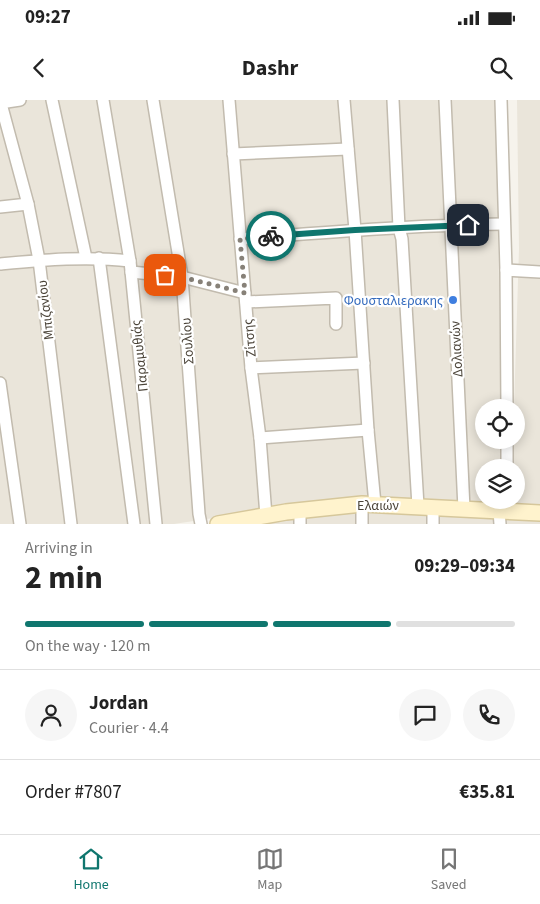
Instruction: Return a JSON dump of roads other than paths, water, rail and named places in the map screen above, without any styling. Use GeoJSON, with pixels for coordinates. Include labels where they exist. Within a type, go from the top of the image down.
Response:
{"type":"FeatureCollection","features":[{"type":"Feature","properties":{"kind":"street"},"geometry":{"type":"LineString","coordinates":[[0,102],[20,100]]}},
{"type":"Feature","properties":{"kind":"street"},"geometry":{"type":"LineString","coordinates":[[52,100],[86,258]]}},
{"type":"Feature","properties":{"kind":"street","name":"Παραμυθιάς"},"geometry":{"type":"LineString","coordinates":[[103,100],[131,266],[156,524]]}},
{"type":"Feature","properties":{"kind":"street","name":"Σουλίου"},"geometry":{"type":"LineString","coordinates":[[153,100],[182,277],[201,524]]}},
{"type":"Feature","properties":{"kind":"street","name":"Ζίτσης"},"geometry":{"type":"LineString","coordinates":[[229,100],[251,368],[260,438],[266,516]]}},
{"type":"Feature","properties":{"kind":"street"},"geometry":{"type":"LineString","coordinates":[[344,100],[355,230],[368,430],[368,504],[362,524]]}},
{"type":"Feature","properties":{"kind":"street"},"geometry":{"type":"LineString","coordinates":[[393,100],[399,228],[402,239],[426,507],[433,524]]}},
{"type":"Feature","properties":{"kind":"street","name":"Δολιανών"},"geometry":{"type":"LineString","coordinates":[[444,100],[464,509]]}},
{"type":"Feature","properties":{"kind":"street"},"geometry":{"type":"LineString","coordinates":[[501,100],[506,270],[507,399]]}},
{"type":"Feature","properties":{"kind":"street","name":"Μπιζανίου"},"geometry":{"type":"LineString","coordinates":[[0,102],[28,204],[39,260],[71,524]]}},
{"type":"Feature","properties":{"kind":"street"},"geometry":{"type":"LineString","coordinates":[[233,154],[348,149]]}},
{"type":"Feature","properties":{"kind":"street"},"geometry":{"type":"LineString","coordinates":[[0,207],[28,204]]}},
{"type":"Feature","properties":{"kind":"street"},"geometry":{"type":"LineString","coordinates":[[240,239],[355,230],[504,224]]}},
{"type":"Feature","properties":{"kind":"street"},"geometry":{"type":"LineString","coordinates":[[99,258],[134,524]]}},
{"type":"Feature","properties":{"kind":"street"},"geometry":{"type":"LineString","coordinates":[[0,264],[39,260],[99,258],[182,277],[245,298],[336,298],[336,324]]}},
{"type":"Feature","properties":{"kind":"street"},"geometry":{"type":"LineString","coordinates":[[506,270],[540,272]]}},
{"type":"Feature","properties":{"kind":"street"},"geometry":{"type":"LineString","coordinates":[[251,368],[364,363]]}},
{"type":"Feature","properties":{"kind":"street"},"geometry":{"type":"LineString","coordinates":[[0,383],[20,524]]}},
{"type":"Feature","properties":{"kind":"street"},"geometry":{"type":"LineString","coordinates":[[260,438],[368,430]]}},
{"type":"Feature","properties":{"kind":"street","name":"Ελαιών"},"geometry":{"type":"LineString","coordinates":[[218,524],[266,516],[300,517],[368,504],[540,513]]}},
{"type":"Feature","properties":{"kind":"place","name":"Φουσταλιερακης"},"geometry":{"type":"Point","coordinates":[453,300]}}]}
